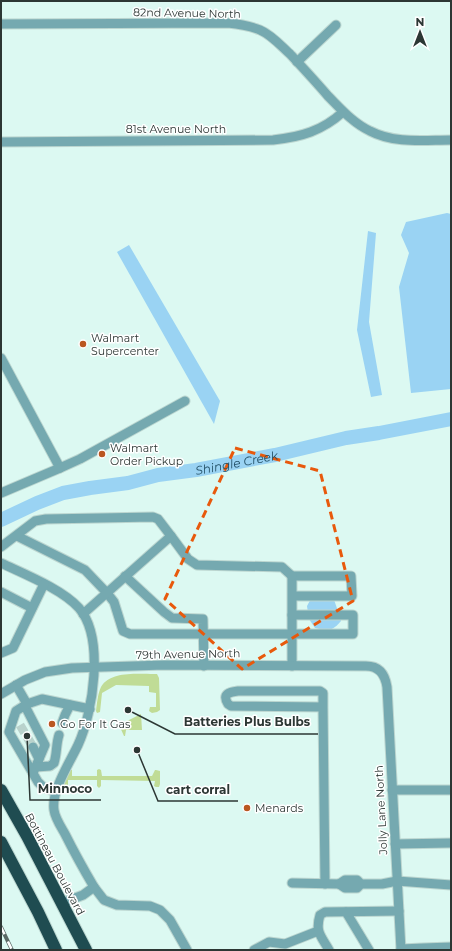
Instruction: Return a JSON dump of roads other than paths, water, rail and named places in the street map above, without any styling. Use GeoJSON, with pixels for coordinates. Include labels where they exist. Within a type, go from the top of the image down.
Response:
{"type":"FeatureCollection","features":[{"type":"Feature","properties":{"kind":"highway","name":"Bottineau Boulevard"},"geometry":{"type":"LineString","coordinates":[[1,790],[27,836],[86,950]]}},
{"type":"Feature","properties":{"kind":"highway"},"geometry":{"type":"LineString","coordinates":[[1,842],[31,898],[56,950]]}},
{"type":"Feature","properties":{"kind":"street","name":"82nd Avenue North"},"geometry":{"type":"LineString","coordinates":[[1,24],[228,23],[244,25],[262,31],[284,48],[343,112],[357,124],[370,132],[399,140],[451,140]]}},
{"type":"Feature","properties":{"kind":"street"},"geometry":{"type":"LineString","coordinates":[[297,62],[336,26]]}},
{"type":"Feature","properties":{"kind":"street","name":"81st Avenue North"},"geometry":{"type":"LineString","coordinates":[[1,142],[289,139],[318,129],[334,120],[343,112]]}},
{"type":"Feature","properties":{"kind":"street"},"geometry":{"type":"LineString","coordinates":[[1,358],[60,468]]}},
{"type":"Feature","properties":{"kind":"street"},"geometry":{"type":"LineString","coordinates":[[1,493],[80,459],[185,402]]}},
{"type":"Feature","properties":{"kind":"street"},"geometry":{"type":"LineString","coordinates":[[1,547],[35,521],[46,519],[152,517],[158,519],[188,559],[197,566],[282,567],[292,576],[352,576],[352,596],[292,596]]}},
{"type":"Feature","properties":{"kind":"street"},"geometry":{"type":"LineString","coordinates":[[17,536],[85,570],[114,602],[123,631],[130,634],[353,634],[353,615],[292,615]]}},
{"type":"Feature","properties":{"kind":"street"},"geometry":{"type":"LineString","coordinates":[[83,614],[171,536]]}},
{"type":"Feature","properties":{"kind":"street"},"geometry":{"type":"LineString","coordinates":[[1,563],[44,584],[68,598],[79,608],[86,618],[91,632],[94,668],[90,709],[83,734],[57,786],[54,810],[58,822],[94,887],[104,900],[117,905],[150,906],[160,910],[170,920],[187,950]]}},
{"type":"Feature","properties":{"kind":"street"},"geometry":{"type":"LineString","coordinates":[[125,576],[172,618],[203,619],[204,666]]}},
{"type":"Feature","properties":{"kind":"street"},"geometry":{"type":"LineString","coordinates":[[292,576],[292,666]]}},
{"type":"Feature","properties":{"kind":"street"},"geometry":{"type":"LineString","coordinates":[[1,653],[13,648],[44,584]]}},
{"type":"Feature","properties":{"kind":"street"},"geometry":{"type":"LineString","coordinates":[[1,592],[32,608]]}},
{"type":"Feature","properties":{"kind":"street","name":"79th Avenue North"},"geometry":{"type":"LineString","coordinates":[[1,694],[25,680],[45,672],[72,668],[164,665],[373,666],[380,670]]}},
{"type":"Feature","properties":{"kind":"street","name":"Jolly Lane North"},"geometry":{"type":"LineString","coordinates":[[380,670],[387,687],[401,950]]}},
{"type":"Feature","properties":{"kind":"street"},"geometry":{"type":"LineString","coordinates":[[16,685],[45,745],[36,766]]}},
{"type":"Feature","properties":{"kind":"street"},"geometry":{"type":"LineString","coordinates":[[323,707],[231,706],[225,698],[231,692],[238,690],[320,691],[323,693],[325,884]]}},
{"type":"Feature","properties":{"kind":"street"},"geometry":{"type":"LineString","coordinates":[[36,766],[9,732],[16,711],[40,699],[90,709]]}},
{"type":"Feature","properties":{"kind":"street"},"geometry":{"type":"LineString","coordinates":[[62,723],[70,705]]}},
{"type":"Feature","properties":{"kind":"street"},"geometry":{"type":"LineString","coordinates":[[15,715],[20,725]]}},
{"type":"Feature","properties":{"kind":"street"},"geometry":{"type":"LineString","coordinates":[[36,766],[50,766],[54,763],[57,752],[56,744],[59,735]]}},
{"type":"Feature","properties":{"kind":"street"},"geometry":{"type":"LineString","coordinates":[[33,747],[38,782],[43,787],[56,792]]}},
{"type":"Feature","properties":{"kind":"street"},"geometry":{"type":"LineString","coordinates":[[392,790],[451,790]]}},
{"type":"Feature","properties":{"kind":"street"},"geometry":{"type":"LineString","coordinates":[[395,844],[451,843]]}},
{"type":"Feature","properties":{"kind":"street"},"geometry":{"type":"LineString","coordinates":[[292,883],[339,884],[345,880],[357,880],[361,884],[397,882],[451,884]]}},
{"type":"Feature","properties":{"kind":"street"},"geometry":{"type":"LineString","coordinates":[[62,903],[83,895],[94,887]]}},
{"type":"Feature","properties":{"kind":"street"},"geometry":{"type":"LineString","coordinates":[[329,950],[318,931],[320,915],[325,912],[399,911]]}},
{"type":"Feature","properties":{"kind":"street"},"geometry":{"type":"LineString","coordinates":[[346,912],[368,950]]}},
{"type":"Feature","properties":{"kind":"street"},"geometry":{"type":"LineString","coordinates":[[254,950],[268,942],[285,944],[318,931]]}},
{"type":"Feature","properties":{"kind":"street"},"geometry":{"type":"LineString","coordinates":[[401,950],[451,947]]}},
{"type":"Feature","properties":{"kind":"water"},"geometry":{"type":"Polygon","coordinates":[[[447,213],[451,214],[451,389],[411,393],[399,287],[409,253],[401,235],[406,222],[447,213]]]}},
{"type":"Feature","properties":{"kind":"water"},"geometry":{"type":"Polygon","coordinates":[[[368,231],[376,233],[369,322],[382,395],[371,397],[357,330],[368,231]]]}},
{"type":"Feature","properties":{"kind":"water"},"geometry":{"type":"Polygon","coordinates":[[[129,245],[220,401],[214,424],[117,252],[129,245]]]}},
{"type":"Feature","properties":{"kind":"water"},"geometry":{"type":"Polygon","coordinates":[[[323,591],[332,594],[341,621],[329,630],[315,628],[309,619],[307,606],[313,595],[323,591]]]}},
{"type":"Feature","properties":{"kind":"waterway","name":"Shingle Creek"},"geometry":{"type":"LineString","coordinates":[[1,520],[37,503],[63,493],[128,483],[158,475],[196,470],[275,455],[346,438],[451,419]]}},
{"type":"Feature","properties":{"kind":"tunnel"},"geometry":{"type":"LineString","coordinates":[[20,725],[33,747]]}},
{"type":"Feature","properties":{"kind":"railway"},"geometry":{"type":"LineString","coordinates":[[1,927],[12,950]]}},
{"type":"Feature","properties":{"kind":"place","name":"Walmart Supercenter"},"geometry":{"type":"Point","coordinates":[83,344]}},
{"type":"Feature","properties":{"kind":"place","name":"Walmart Order Pickup"},"geometry":{"type":"Point","coordinates":[102,454]}},
{"type":"Feature","properties":{"kind":"place","name":"Batteries Plus Bulbs"},"geometry":{"type":"Point","coordinates":[128,710]}},
{"type":"Feature","properties":{"kind":"place","name":"Go For It Gas"},"geometry":{"type":"Point","coordinates":[52,724]}},
{"type":"Feature","properties":{"kind":"place","name":"Minnoco"},"geometry":{"type":"Point","coordinates":[27,736]}},
{"type":"Feature","properties":{"kind":"place","name":"cart corral"},"geometry":{"type":"Point","coordinates":[137,750]}},
{"type":"Feature","properties":{"kind":"place","name":"Menards"},"geometry":{"type":"Point","coordinates":[247,808]}}]}
